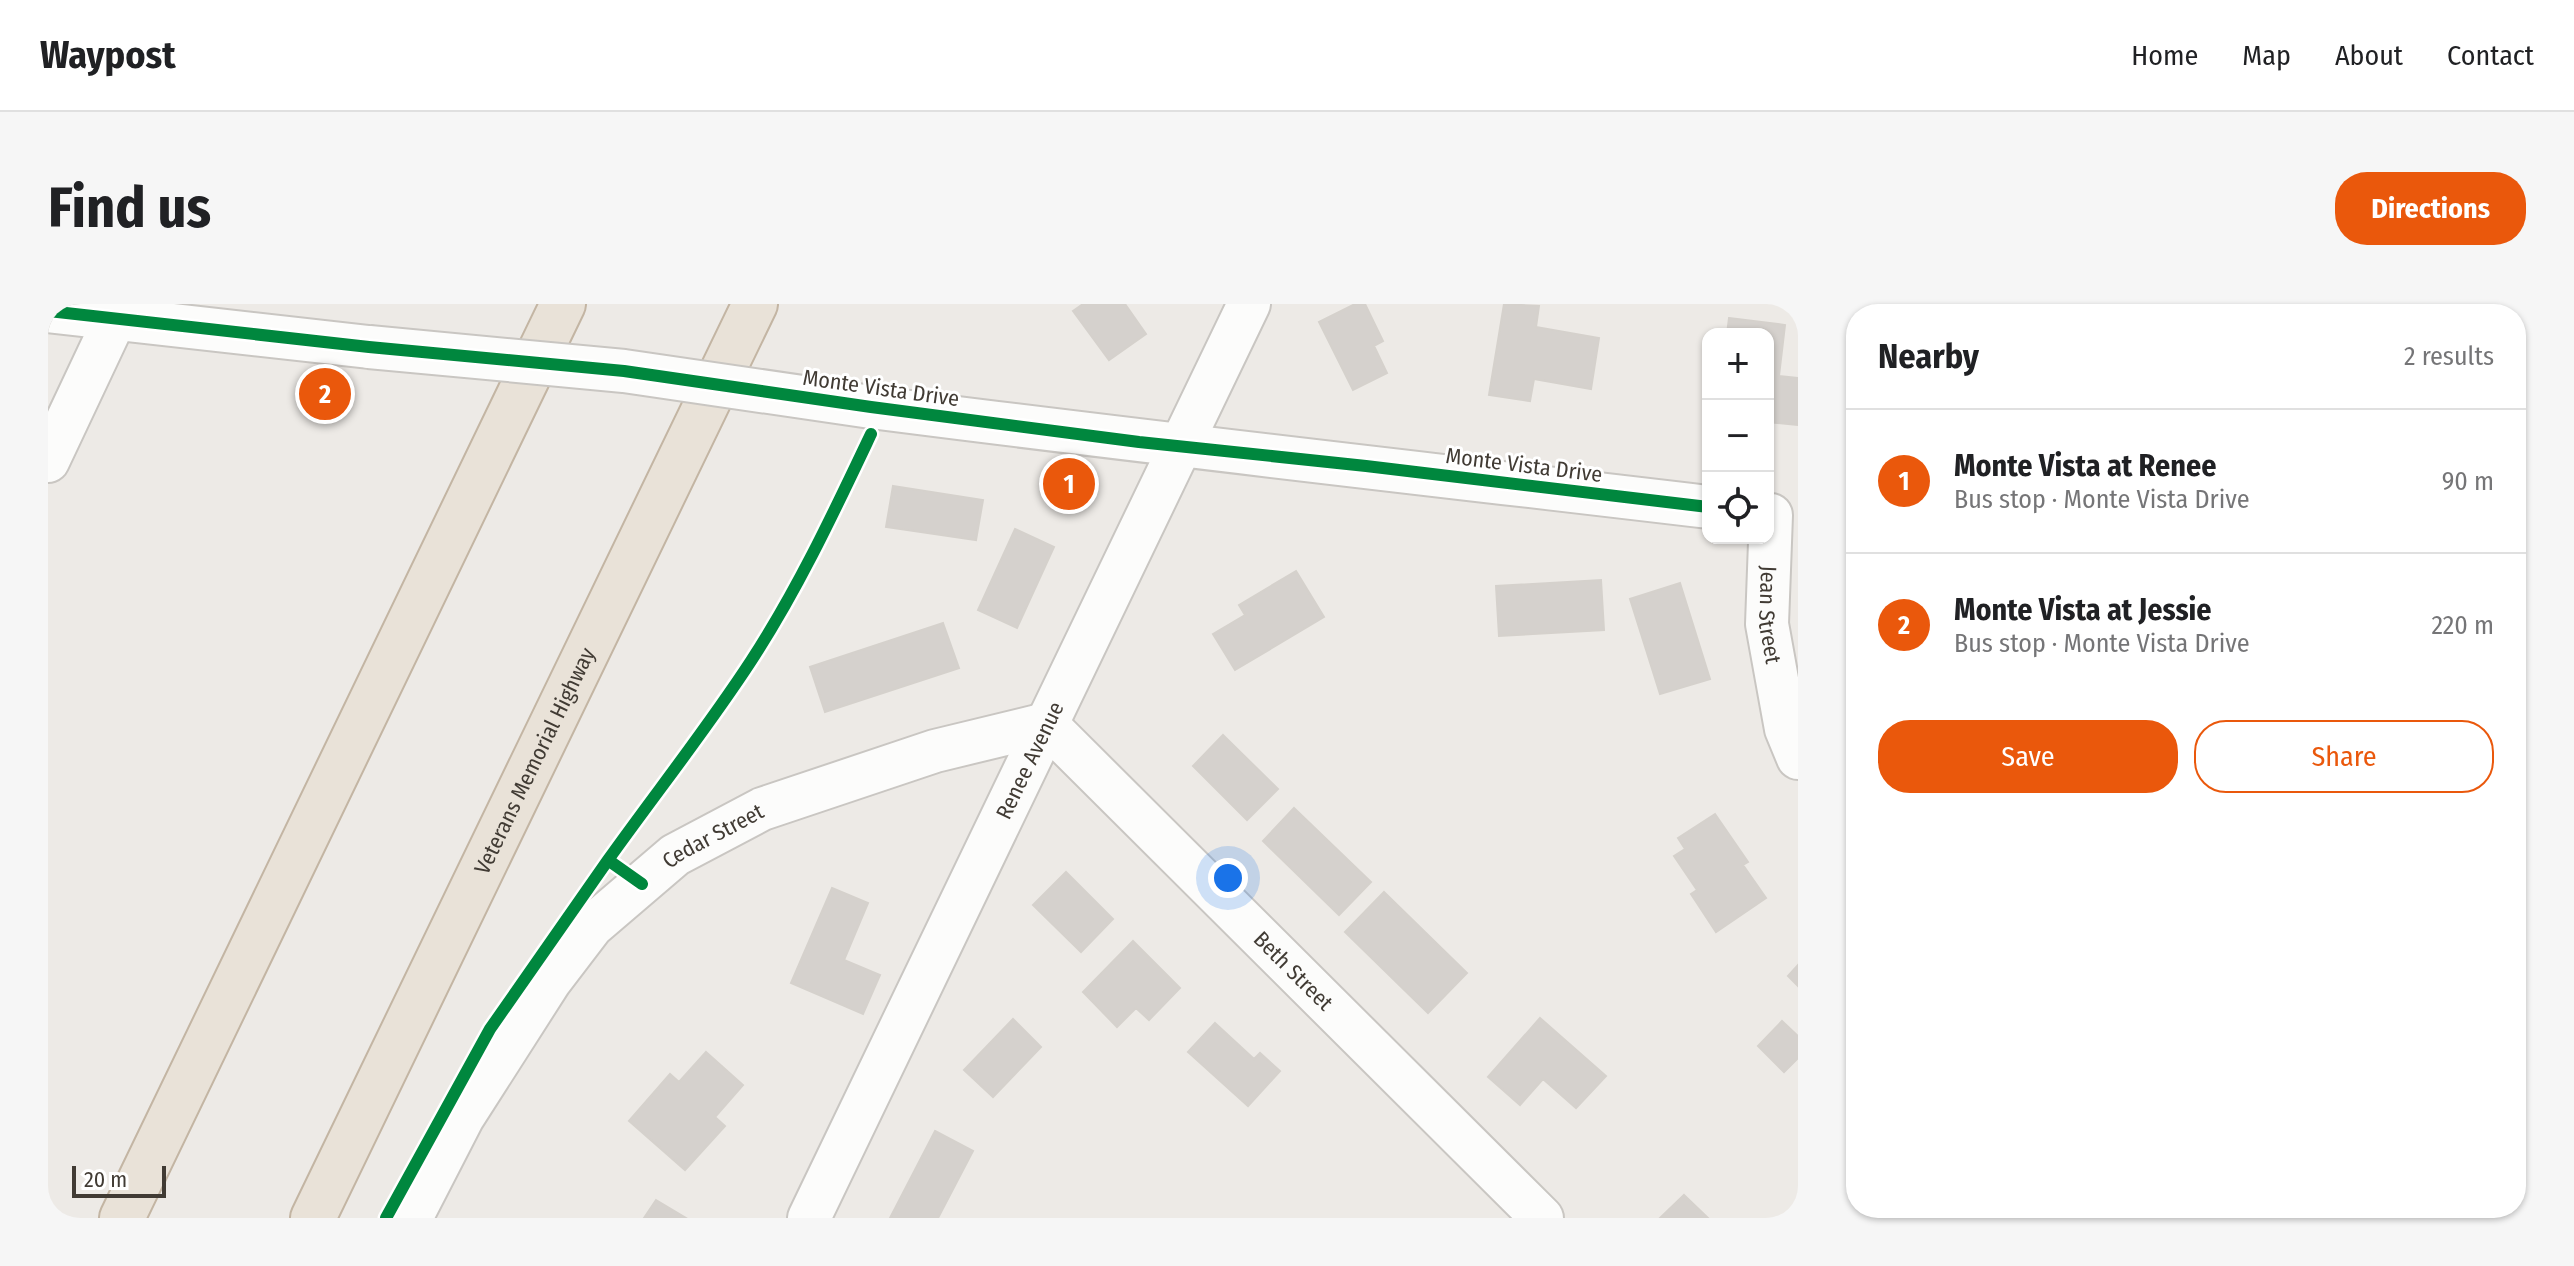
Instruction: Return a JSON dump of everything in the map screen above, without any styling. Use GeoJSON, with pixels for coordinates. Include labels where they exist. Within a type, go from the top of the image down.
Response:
{"type":"FeatureCollection","features":[{"type":"Feature","properties":{"kind":"highway"},"geometry":{"type":"LineString","coordinates":[[122,1218],[563,304]]}},
{"type":"Feature","properties":{"kind":"highway","name":"Veterans Memorial Highway"},"geometry":{"type":"LineString","coordinates":[[313,1218],[755,304]]}},
{"type":"Feature","properties":{"kind":"street","name":"Renee Avenue"},"geometry":{"type":"LineString","coordinates":[[809,1218],[1249,304]]}},
{"type":"Feature","properties":{"kind":"street","name":"Monte Vista Drive"},"geometry":{"type":"LineString","coordinates":[[48,311],[118,312],[369,347],[624,371],[1179,447],[1702,506]]}},
{"type":"Feature","properties":{"kind":"street"},"geometry":{"type":"LineString","coordinates":[[48,461],[118,312]]}},
{"type":"Feature","properties":{"kind":"street","name":"Jean Street"},"geometry":{"type":"LineString","coordinates":[[1779,516],[1767,624],[1786,729],[1798,758]]}},
{"type":"Feature","properties":{"kind":"street","name":"Cedar Street"},"geometry":{"type":"LineString","coordinates":[[411,1218],[463,1117],[550,981],[592,926],[675,855],[762,809],[935,751],[1046,724]]}},
{"type":"Feature","properties":{"kind":"street","name":"Beth Street"},"geometry":{"type":"LineString","coordinates":[[1046,724],[1542,1218]]}},
{"type":"Feature","properties":{"kind":"building"},"geometry":{"type":"Polygon","coordinates":[[[1083,304],[1125,304],[1146,334],[1109,360],[1073,311],[1083,304]]]}},
{"type":"Feature","properties":{"kind":"building"},"geometry":{"type":"Polygon","coordinates":[[[1355,304],[1365,304],[1383,341],[1374,346],[1387,373],[1353,390],[1319,322],[1355,304]]]}},
{"type":"Feature","properties":{"kind":"building"},"geometry":{"type":"Polygon","coordinates":[[[1504,304],[1539,306],[1536,327],[1599,338],[1591,389],[1534,379],[1530,401],[1489,395],[1504,304]]]}},
{"type":"Feature","properties":{"kind":"building"},"geometry":{"type":"Polygon","coordinates":[[[1729,318],[1785,325],[1779,376],[1798,378],[1798,425],[1774,423],[1774,328],[1728,328],[1729,318]]]}},
{"type":"Feature","properties":{"kind":"building"},"geometry":{"type":"Polygon","coordinates":[[[893,486],[983,500],[976,540],[886,527],[893,486]]]}},
{"type":"Feature","properties":{"kind":"building"},"geometry":{"type":"Polygon","coordinates":[[[1015,529],[1054,547],[1017,628],[978,610],[1015,529]]]}},
{"type":"Feature","properties":{"kind":"building"},"geometry":{"type":"Polygon","coordinates":[[[1296,571],[1324,617],[1235,670],[1213,634],[1245,615],[1239,605],[1296,571]]]}},
{"type":"Feature","properties":{"kind":"building"},"geometry":{"type":"Polygon","coordinates":[[[1601,580],[1604,630],[1499,636],[1496,586],[1601,580]]]}},
{"type":"Feature","properties":{"kind":"building"},"geometry":{"type":"Polygon","coordinates":[[[1680,583],[1710,679],[1660,694],[1630,599],[1680,583]]]}},
{"type":"Feature","properties":{"kind":"building"},"geometry":{"type":"Polygon","coordinates":[[[943,623],[959,668],[825,712],[810,667],[943,623]]]}},
{"type":"Feature","properties":{"kind":"building"},"geometry":{"type":"Polygon","coordinates":[[[1223,735],[1278,789],[1247,820],[1193,766],[1223,735]]]}},
{"type":"Feature","properties":{"kind":"building"},"geometry":{"type":"Polygon","coordinates":[[[1294,808],[1371,882],[1339,915],[1263,841],[1294,808]]]}},
{"type":"Feature","properties":{"kind":"building"},"geometry":{"type":"Polygon","coordinates":[[[1715,814],[1748,862],[1743,865],[1766,898],[1716,932],[1691,894],[1697,890],[1674,856],[1685,849],[1678,838],[1715,814]]]}},
{"type":"Feature","properties":{"kind":"building"},"geometry":{"type":"Polygon","coordinates":[[[1066,872],[1113,919],[1081,952],[1033,905],[1066,872]]]}},
{"type":"Feature","properties":{"kind":"building"},"geometry":{"type":"Polygon","coordinates":[[[832,888],[868,903],[844,960],[880,975],[863,1014],[791,983],[832,888]]]}},
{"type":"Feature","properties":{"kind":"building"},"geometry":{"type":"Polygon","coordinates":[[[1384,892],[1467,973],[1428,1013],[1345,932],[1384,892]]]}},
{"type":"Feature","properties":{"kind":"building"},"geometry":{"type":"Polygon","coordinates":[[[1133,941],[1180,988],[1149,1020],[1136,1008],[1117,1027],[1083,992],[1133,941]]]}},
{"type":"Feature","properties":{"kind":"building"},"geometry":{"type":"Polygon","coordinates":[[[1798,965],[1798,986],[1788,976],[1798,965]]]}},
{"type":"Feature","properties":{"kind":"building"},"geometry":{"type":"Polygon","coordinates":[[[1540,1018],[1606,1076],[1576,1108],[1543,1079],[1520,1105],[1488,1077],[1540,1018]]]}},
{"type":"Feature","properties":{"kind":"building"},"geometry":{"type":"Polygon","coordinates":[[[1013,1019],[1041,1047],[993,1097],[964,1070],[1013,1019]]]}},
{"type":"Feature","properties":{"kind":"building"},"geometry":{"type":"Polygon","coordinates":[[[1782,1021],[1798,1036],[1798,1058],[1784,1072],[1758,1046],[1782,1021]]]}},
{"type":"Feature","properties":{"kind":"building"},"geometry":{"type":"Polygon","coordinates":[[[1215,1023],[1254,1059],[1260,1053],[1280,1071],[1248,1106],[1188,1052],[1215,1023]]]}},
{"type":"Feature","properties":{"kind":"building"},"geometry":{"type":"Polygon","coordinates":[[[706,1052],[743,1085],[715,1117],[725,1126],[685,1170],[629,1121],[670,1074],[679,1082],[706,1052]]]}},
{"type":"Feature","properties":{"kind":"building"},"geometry":{"type":"Polygon","coordinates":[[[935,1131],[973,1151],[938,1218],[890,1218],[935,1131]]]}},
{"type":"Feature","properties":{"kind":"building"},"geometry":{"type":"Polygon","coordinates":[[[1684,1195],[1708,1218],[1660,1218],[1684,1195]]]}},
{"type":"Feature","properties":{"kind":"building"},"geometry":{"type":"Polygon","coordinates":[[[656,1200],[686,1218],[644,1218],[656,1200]]]}},
{"type":"Feature","properties":{"kind":"cycle path"},"geometry":{"type":"LineString","coordinates":[[48,311],[369,347],[624,371],[1139,442],[1702,506]]}},
{"type":"Feature","properties":{"kind":"cycle path"},"geometry":{"type":"LineString","coordinates":[[642,884],[608,860],[716,712],[768,634],[815,550],[871,434]]}},
{"type":"Feature","properties":{"kind":"cycle path"},"geometry":{"type":"LineString","coordinates":[[386,1218],[490,1029],[608,860]]}},
{"type":"Feature","properties":{"kind":"place","name":"Monte Vista at Jessie"},"geometry":{"type":"Point","coordinates":[325,394]}},
{"type":"Feature","properties":{"kind":"place","name":"Monte Vista at Renee"},"geometry":{"type":"Point","coordinates":[1069,484]}}]}
